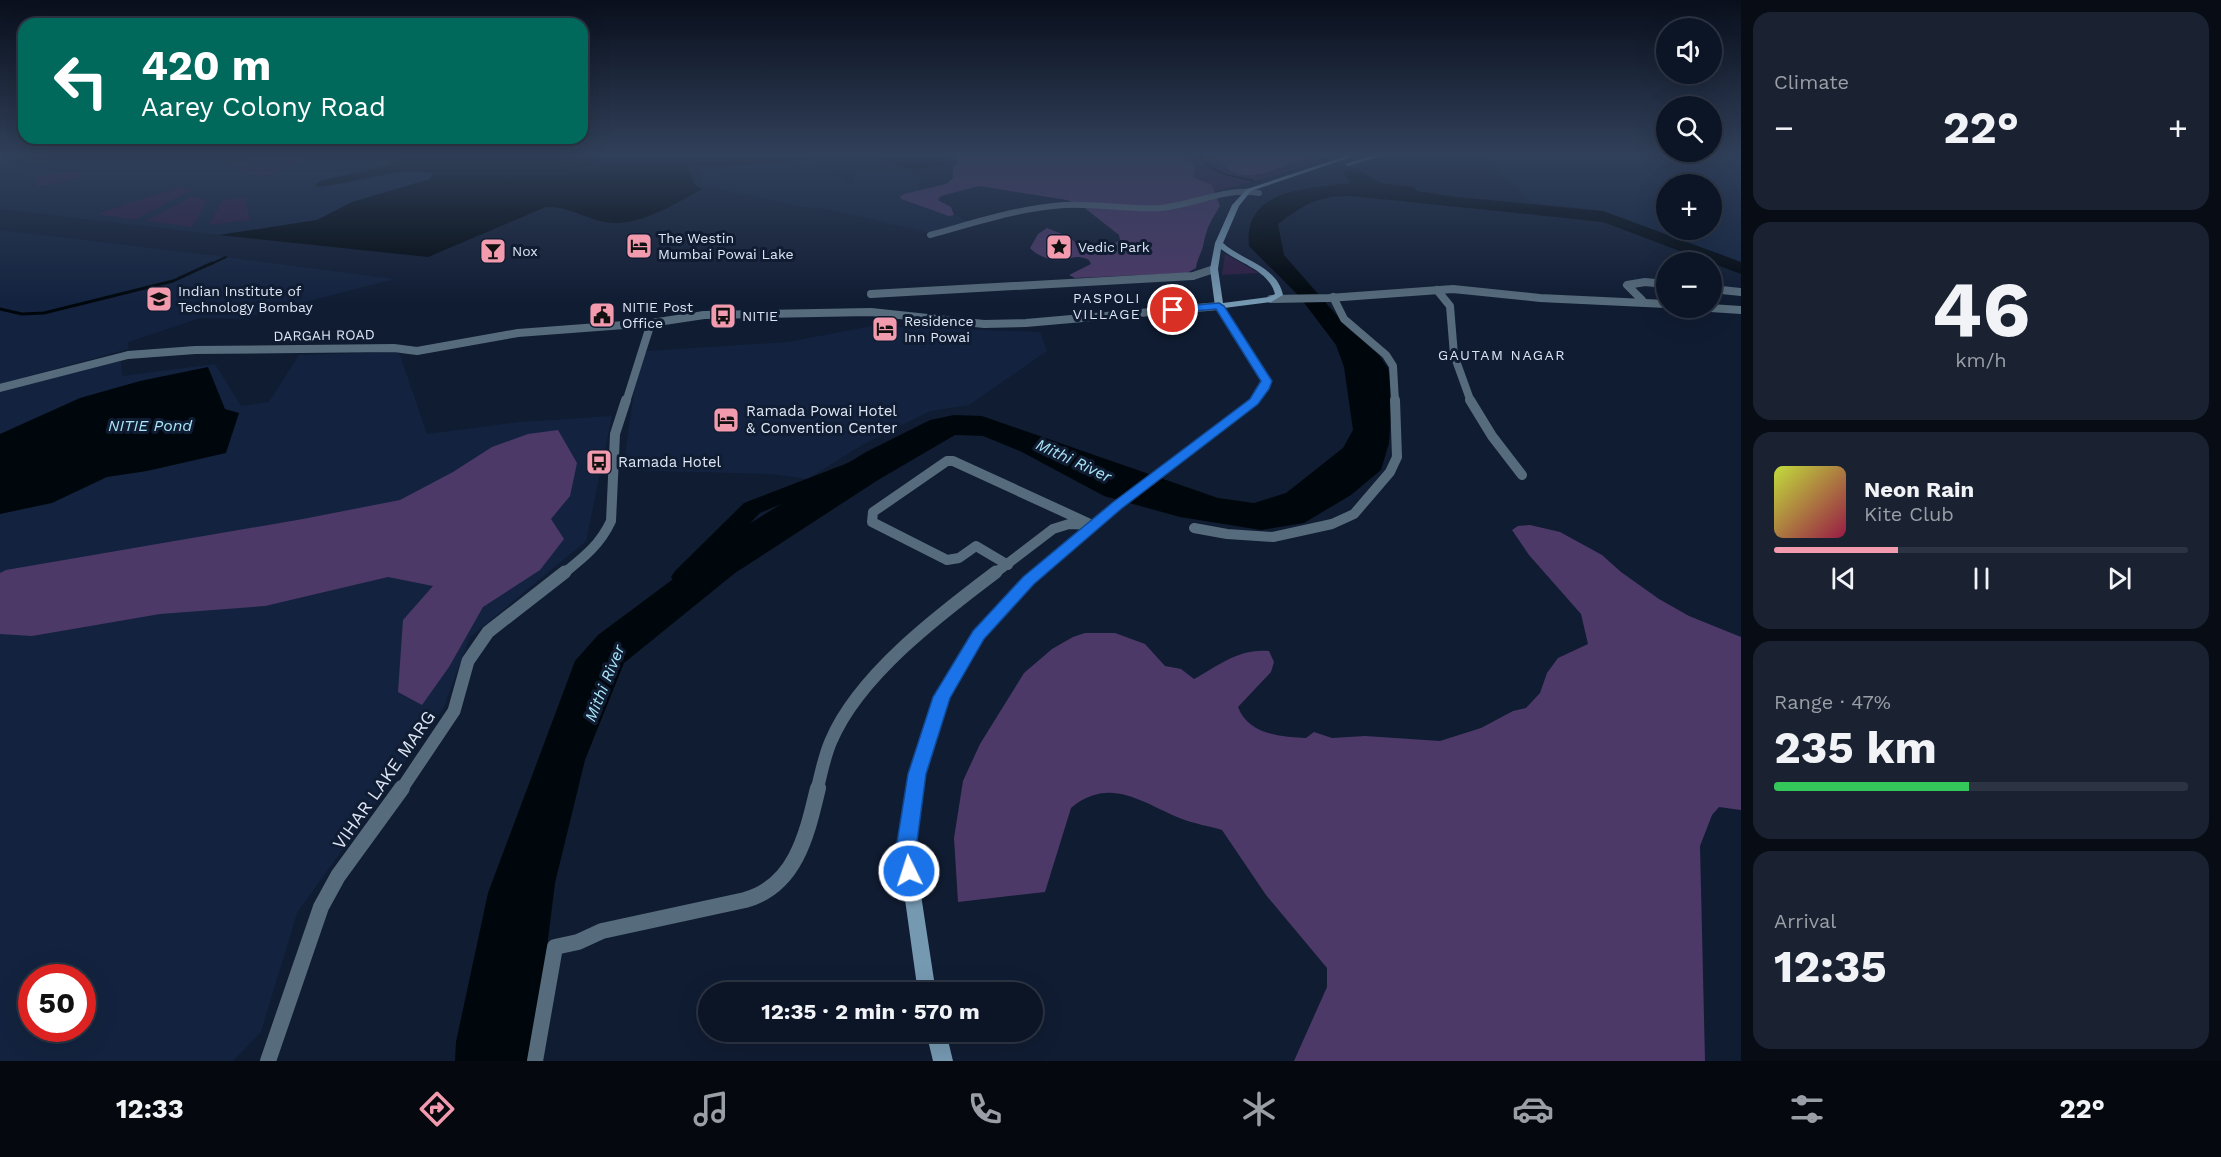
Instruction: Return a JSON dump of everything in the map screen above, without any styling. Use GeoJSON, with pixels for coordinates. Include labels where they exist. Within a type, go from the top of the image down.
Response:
{"type":"FeatureCollection","features":[{"type":"Feature","properties":{"kind":"main road"},"geometry":{"type":"LineString","coordinates":[[925,982],[906,849],[917,774],[942,697],[979,635],[1029,581],[1116,506],[1254,402],[1264,389],[1266,381],[1219,306],[1214,269],[1215,256],[1236,205]]}},
{"type":"Feature","properties":{"kind":"main road"},"geometry":{"type":"LineString","coordinates":[[1219,243],[1227,252],[1269,275],[1279,291],[1279,295],[1271,299],[1219,306]]}},
{"type":"Feature","properties":{"kind":"main road"},"geometry":{"type":"LineString","coordinates":[[938,1042],[943,1061]]}},
{"type":"Feature","properties":{"kind":"street"},"geometry":{"type":"LineString","coordinates":[[930,236],[1034,209],[1073,205]]}},
{"type":"Feature","properties":{"kind":"street"},"geometry":{"type":"LineString","coordinates":[[1084,205],[1145,209],[1181,205]]}},
{"type":"Feature","properties":{"kind":"street"},"geometry":{"type":"LineString","coordinates":[[870,294],[1193,276],[1214,269]]}},
{"type":"Feature","properties":{"kind":"street"},"geometry":{"type":"LineString","coordinates":[[1642,300],[1627,285],[1656,283]]}},
{"type":"Feature","properties":{"kind":"street"},"geometry":{"type":"LineString","coordinates":[[1437,290],[1450,306],[1449,330],[1462,388],[1473,409],[1522,475]]}},
{"type":"Feature","properties":{"kind":"street"},"geometry":{"type":"LineString","coordinates":[[1271,299],[1476,290],[1540,298],[1656,304]]}},
{"type":"Feature","properties":{"kind":"street"},"geometry":{"type":"LineString","coordinates":[[1722,290],[1741,292]]}},
{"type":"Feature","properties":{"kind":"street"},"geometry":{"type":"LineString","coordinates":[[1194,528],[1227,534],[1273,537],[1332,524],[1354,514],[1390,472],[1397,457],[1398,444],[1394,416],[1396,389],[1393,366],[1377,346],[1344,319],[1331,298]]}},
{"type":"Feature","properties":{"kind":"street","name":"DARGAH ROAD"},"geometry":{"type":"LineString","coordinates":[[0,388],[128,356],[195,350],[394,348],[417,351],[518,333],[651,323],[704,315],[830,310],[984,324],[1026,323],[1219,306]]}},
{"type":"Feature","properties":{"kind":"street"},"geometry":{"type":"LineString","coordinates":[[1722,309],[1741,310]]}},
{"type":"Feature","properties":{"kind":"street","name":"VIHAR LAKE MARG"},"geometry":{"type":"LineString","coordinates":[[268,1061],[321,907],[338,876],[425,757],[454,711],[468,661],[476,648],[488,632],[592,550],[605,534],[611,521],[615,434],[651,323]]}},
{"type":"Feature","properties":{"kind":"street"},"geometry":{"type":"LineString","coordinates":[[1008,565],[976,546],[959,559],[947,560],[872,522],[871,517],[873,512],[947,461],[953,460],[1094,525]]}},
{"type":"Feature","properties":{"kind":"street"},"geometry":{"type":"LineString","coordinates":[[535,1061],[555,947],[578,942],[602,931],[762,895],[776,886],[792,862],[811,821],[831,738],[851,706],[887,664],[946,612],[1053,529],[1069,524],[1094,525]]}},
{"type":"Feature","properties":{"kind":"shaded area"},"geometry":{"type":"Polygon","coordinates":[[[0,205],[347,205],[317,220],[219,235],[0,209],[0,205]]]}},
{"type":"Feature","properties":{"kind":"shaded area"},"geometry":{"type":"Polygon","coordinates":[[[125,205],[163,205],[134,220],[97,214],[125,205]]]}},
{"type":"Feature","properties":{"kind":"shaded area"},"geometry":{"type":"Polygon","coordinates":[[[177,205],[205,205],[192,227],[146,221],[177,205]]]}},
{"type":"Feature","properties":{"kind":"shaded area"},"geometry":{"type":"Polygon","coordinates":[[[220,205],[246,205],[250,220],[208,225],[220,205]]]}},
{"type":"Feature","properties":{"kind":"shaded area"},"geometry":{"type":"Polygon","coordinates":[[[788,205],[934,205],[970,222],[931,233],[827,209],[788,205]]]}},
{"type":"Feature","properties":{"kind":"shaded area"},"geometry":{"type":"Polygon","coordinates":[[[917,205],[946,205],[951,207],[954,215],[949,216],[917,205]]]}},
{"type":"Feature","properties":{"kind":"shaded area"},"geometry":{"type":"Polygon","coordinates":[[[1078,205],[1220,206],[1211,221],[1196,268],[1187,273],[1075,278],[1069,275],[1091,264],[1089,260],[1078,257],[1053,260],[1030,248],[1038,234],[1047,228],[1067,236],[1086,250],[1107,248],[1120,240],[1119,235],[1078,205]]]}},
{"type":"Feature","properties":{"kind":"shaded area"},"geometry":{"type":"Polygon","coordinates":[[[1545,205],[1656,205],[1656,231],[1603,211],[1545,205]]]}},
{"type":"Feature","properties":{"kind":"shaded area"},"geometry":{"type":"Polygon","coordinates":[[[1722,205],[1741,205],[1741,262],[1722,255],[1722,252],[1714,252],[1681,240],[1722,240],[1722,205]]]}},
{"type":"Feature","properties":{"kind":"shaded area","name":"Indian Institute of Technology Bombay"},"geometry":{"type":"Polygon","coordinates":[[[0,230],[394,279],[241,319],[200,318],[128,342],[128,349],[0,384],[0,230]]]}},
{"type":"Feature","properties":{"kind":"shaded area"},"geometry":{"type":"Polygon","coordinates":[[[1225,254],[1259,273],[1222,275],[1225,254]]]}},
{"type":"Feature","properties":{"kind":"shaded area"},"geometry":{"type":"Polygon","coordinates":[[[872,326],[1040,332],[1047,351],[969,405],[930,411],[864,444],[807,479],[771,474],[623,470],[635,384],[647,351],[788,342],[872,326]]]}},
{"type":"Feature","properties":{"kind":"shaded area"},"geometry":{"type":"Polygon","coordinates":[[[395,352],[400,355],[427,434],[520,422],[612,416],[586,541],[470,637],[443,709],[297,913],[261,1032],[233,1061],[0,1061],[0,391],[121,361],[122,376],[215,364],[241,406],[269,402],[299,355],[395,352]]]}},
{"type":"Feature","properties":{"kind":"shaded area"},"geometry":{"type":"Polygon","coordinates":[[[558,430],[577,463],[570,496],[551,519],[564,539],[540,570],[483,607],[449,667],[422,705],[398,692],[403,620],[433,586],[388,577],[265,606],[160,614],[32,636],[0,634],[0,573],[6,570],[400,500],[453,472],[492,447],[528,434],[558,430]]]}},
{"type":"Feature","properties":{"kind":"shaded area"},"geometry":{"type":"Polygon","coordinates":[[[1530,525],[1560,532],[1602,555],[1621,572],[1659,599],[1689,616],[1741,637],[1741,810],[1719,807],[1712,815],[1700,846],[1705,1061],[1294,1061],[1327,987],[1327,968],[1266,895],[1222,830],[1182,819],[1140,800],[1113,793],[1086,798],[1071,808],[1045,892],[958,902],[954,838],[963,781],[980,744],[1024,673],[1052,649],[1085,633],[1115,633],[1145,644],[1165,666],[1181,669],[1194,679],[1239,655],[1269,651],[1274,662],[1271,672],[1238,707],[1249,723],[1257,728],[1276,735],[1306,738],[1314,732],[1332,738],[1365,736],[1440,741],[1481,728],[1513,711],[1526,708],[1540,693],[1547,673],[1558,658],[1588,644],[1581,614],[1529,555],[1512,530],[1518,526],[1530,525]]]}},
{"type":"Feature","properties":{"kind":"water"},"geometry":{"type":"Polygon","coordinates":[[[347,205],[674,205],[640,219],[613,223],[560,208],[546,207],[428,257],[219,235],[317,220],[347,205]]]}},
{"type":"Feature","properties":{"kind":"water"},"geometry":{"type":"Polygon","coordinates":[[[1265,205],[1308,205],[1278,224],[1284,255],[1347,327],[1379,355],[1388,368],[1393,391],[1389,443],[1381,470],[1351,495],[1304,523],[1261,530],[1180,517],[1104,496],[1020,451],[983,436],[955,435],[878,480],[735,573],[624,663],[585,760],[555,883],[533,1061],[455,1061],[456,1042],[488,893],[575,661],[598,635],[739,530],[866,452],[930,420],[954,415],[982,416],[1218,498],[1254,503],[1286,493],[1343,448],[1353,430],[1344,367],[1336,345],[1299,296],[1249,246],[1250,227],[1257,212],[1265,205]]]}},
{"type":"Feature","properties":{"kind":"water"},"geometry":{"type":"Polygon","coordinates":[[[1434,205],[1535,205],[1603,211],[1656,231],[1656,240],[1681,240],[1714,252],[1683,252],[1603,222],[1434,205]]]}},
{"type":"Feature","properties":{"kind":"water"},"geometry":{"type":"Polygon","coordinates":[[[1722,255],[1741,262],[1741,274],[1722,267],[1722,255]]]}},
{"type":"Feature","properties":{"kind":"water","name":"NITIE Pond"},"geometry":{"type":"Polygon","coordinates":[[[208,367],[225,409],[239,413],[226,453],[147,471],[107,477],[52,503],[0,514],[0,434],[80,398],[140,381],[208,367]]]}},
{"type":"Feature","properties":{"kind":"waterway"},"geometry":{"type":"LineString","coordinates":[[209,265],[226,257]]}},
{"type":"Feature","properties":{"kind":"waterway"},"geometry":{"type":"LineString","coordinates":[[0,309],[22,314],[44,313],[173,281],[212,263]]}},
{"type":"Feature","properties":{"kind":"waterway","name":"Mithi River"},"geometry":{"type":"LineString","coordinates":[[683,577],[752,508],[853,467]]}},
{"type":"Feature","properties":{"kind":"place","name":"The Westin Mumbai Powai Lake"},"geometry":{"type":"Point","coordinates":[639,246]}},
{"type":"Feature","properties":{"kind":"place","name":"Vedic Park"},"geometry":{"type":"Point","coordinates":[1059,247]}},
{"type":"Feature","properties":{"kind":"place","name":"Nox"},"geometry":{"type":"Point","coordinates":[493,251]}},
{"type":"Feature","properties":{"kind":"place","name":"Indian Institute of Technology Bombay"},"geometry":{"type":"Point","coordinates":[159,299]}},
{"type":"Feature","properties":{"kind":"place","name":"NITIE Post Office"},"geometry":{"type":"Point","coordinates":[602,315]}},
{"type":"Feature","properties":{"kind":"place","name":"NITIE"},"geometry":{"type":"Point","coordinates":[723,316]}},
{"type":"Feature","properties":{"kind":"place","name":"Residence Inn Powai"},"geometry":{"type":"Point","coordinates":[885,329]}},
{"type":"Feature","properties":{"kind":"place","name":"Ramada Powai Hotel & Convention Center"},"geometry":{"type":"Point","coordinates":[726,420]}},
{"type":"Feature","properties":{"kind":"place","name":"Ramada Hotel"},"geometry":{"type":"Point","coordinates":[599,462]}},
{"type":"Feature","properties":{"kind":"district","name":"PASPOLI VILLAGE"},"geometry":{"type":"Point","coordinates":[1107,306]}},
{"type":"Feature","properties":{"kind":"district","name":"GAUTAM NAGAR"},"geometry":{"type":"Point","coordinates":[1502,355]}},
{"type":"Feature","properties":{"kind":"route"},"geometry":{"type":"LineString","coordinates":[[909,871],[906,849],[917,774],[942,697],[979,635],[1029,581],[1116,506],[1254,402],[1264,389],[1266,381],[1219,306],[1173,310]]}}]}
